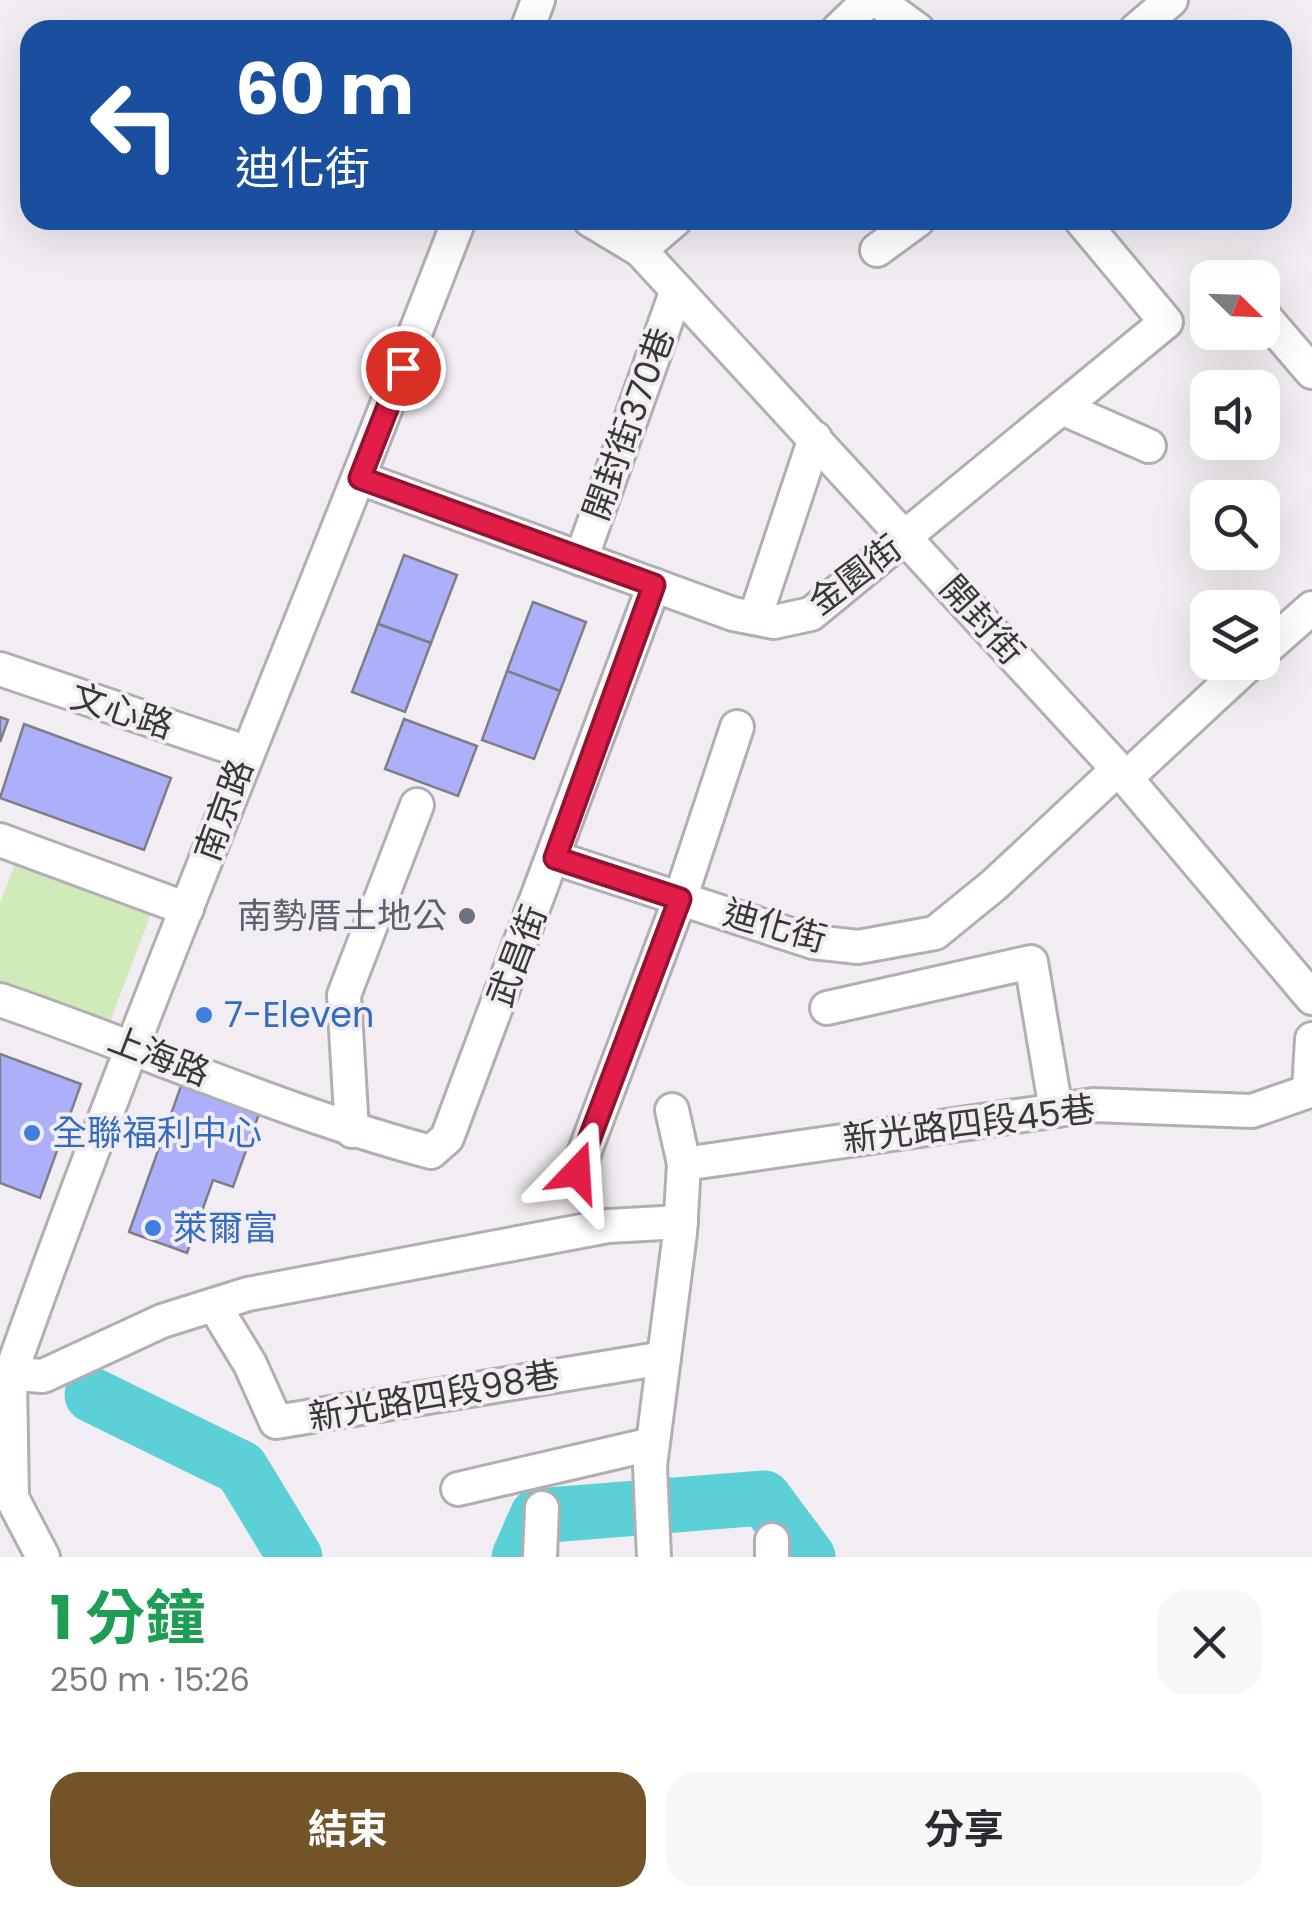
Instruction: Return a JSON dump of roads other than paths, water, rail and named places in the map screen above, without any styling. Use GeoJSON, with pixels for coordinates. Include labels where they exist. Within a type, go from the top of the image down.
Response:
{"type":"FeatureCollection","features":[{"type":"Feature","properties":{"kind":"street"},"geometry":{"type":"LineString","coordinates":[[1148,20],[1171,0]]}},
{"type":"Feature","properties":{"kind":"street"},"geometry":{"type":"LineString","coordinates":[[865,20],[895,9]]}},
{"type":"Feature","properties":{"kind":"street","name":"南京路"},"geometry":{"type":"LineString","coordinates":[[3,1384],[245,752],[360,478],[455,230]]}},
{"type":"Feature","properties":{"kind":"street","name":"開封街"},"geometry":{"type":"LineString","coordinates":[[607,230],[640,250],[907,537],[1122,774],[1312,998]]}},
{"type":"Feature","properties":{"kind":"street"},"geometry":{"type":"LineString","coordinates":[[640,250],[663,230]]}},
{"type":"Feature","properties":{"kind":"street"},"geometry":{"type":"LineString","coordinates":[[877,250],[904,230]]}},
{"type":"Feature","properties":{"kind":"street","name":"金園街"},"geometry":{"type":"LineString","coordinates":[[360,478],[754,618],[774,622],[812,614],[1166,322],[1089,230]]}},
{"type":"Feature","properties":{"kind":"street","name":"開封街370巷"},"geometry":{"type":"LineString","coordinates":[[581,558],[677,290]]}},
{"type":"Feature","properties":{"kind":"street"},"geometry":{"type":"LineString","coordinates":[[1280,335],[1312,372]]}},
{"type":"Feature","properties":{"kind":"street"},"geometry":{"type":"LineString","coordinates":[[1062,408],[1149,446]]}},
{"type":"Feature","properties":{"kind":"street"},"geometry":{"type":"LineString","coordinates":[[754,618],[814,438]]}},
{"type":"Feature","properties":{"kind":"street","name":"武昌街"},"geometry":{"type":"LineString","coordinates":[[431,1152],[447,1138],[654,585]]}},
{"type":"Feature","properties":{"kind":"street"},"geometry":{"type":"LineString","coordinates":[[1280,636],[1312,608]]}},
{"type":"Feature","properties":{"kind":"street","name":"文心路"},"geometry":{"type":"LineString","coordinates":[[0,670],[245,752]]}},
{"type":"Feature","properties":{"kind":"street","name":"迪化街"},"geometry":{"type":"LineString","coordinates":[[555,858],[813,942],[858,947],[935,933],[1230,680]]}},
{"type":"Feature","properties":{"kind":"street"},"geometry":{"type":"LineString","coordinates":[[577,1172],[680,899],[738,727]]}},
{"type":"Feature","properties":{"kind":"street"},"geometry":{"type":"LineString","coordinates":[[352,1130],[344,995],[417,805]]}},
{"type":"Feature","properties":{"kind":"street"},"geometry":{"type":"LineString","coordinates":[[0,840],[187,909]]}},
{"type":"Feature","properties":{"kind":"street"},"geometry":{"type":"LineString","coordinates":[[827,1008],[1030,962],[1056,1110]]}},
{"type":"Feature","properties":{"kind":"street","name":"上海路"},"geometry":{"type":"LineString","coordinates":[[0,1000],[133,1045],[352,1130],[431,1152]]}},
{"type":"Feature","properties":{"kind":"street"},"geometry":{"type":"LineString","coordinates":[[1311,1090],[1312,1039]]}},
{"type":"Feature","properties":{"kind":"street","name":"新光路四段45巷"},"geometry":{"type":"LineString","coordinates":[[684,1164],[1093,1105],[1252,1110],[1311,1090]]}},
{"type":"Feature","properties":{"kind":"street"},"geometry":{"type":"LineString","coordinates":[[653,1546],[651,1456],[681,1222],[684,1164],[672,1110]]}},
{"type":"Feature","properties":{"kind":"street"},"geometry":{"type":"LineString","coordinates":[[43,1557],[12,1498],[3,1384],[42,1376],[162,1321],[248,1294],[608,1226],[681,1222]]}},
{"type":"Feature","properties":{"kind":"street","name":"新光路四段98巷"},"geometry":{"type":"LineString","coordinates":[[214,1305],[250,1364],[276,1422],[664,1358]]}},
{"type":"Feature","properties":{"kind":"street"},"geometry":{"type":"LineString","coordinates":[[458,1490],[651,1456]]}},
{"type":"Feature","properties":{"kind":"street"},"geometry":{"type":"LineString","coordinates":[[540,1557],[542,1508]]}},
{"type":"Feature","properties":{"kind":"waterway"},"geometry":{"type":"LineString","coordinates":[[92,1395],[241,1468],[295,1557]]}},
{"type":"Feature","properties":{"kind":"waterway"},"geometry":{"type":"LineString","coordinates":[[519,1557],[537,1516],[764,1498],[808,1557]]}},
{"type":"Feature","properties":{"kind":"place","name":"南勢厝土地公"},"geometry":{"type":"Point","coordinates":[467,916]}},
{"type":"Feature","properties":{"kind":"place","name":"7-Eleven"},"geometry":{"type":"Point","coordinates":[204,1015]}},
{"type":"Feature","properties":{"kind":"place","name":"全聯福利中心"},"geometry":{"type":"Point","coordinates":[32,1133]}},
{"type":"Feature","properties":{"kind":"place","name":"萊爾富"},"geometry":{"type":"Point","coordinates":[153,1228]}}]}
